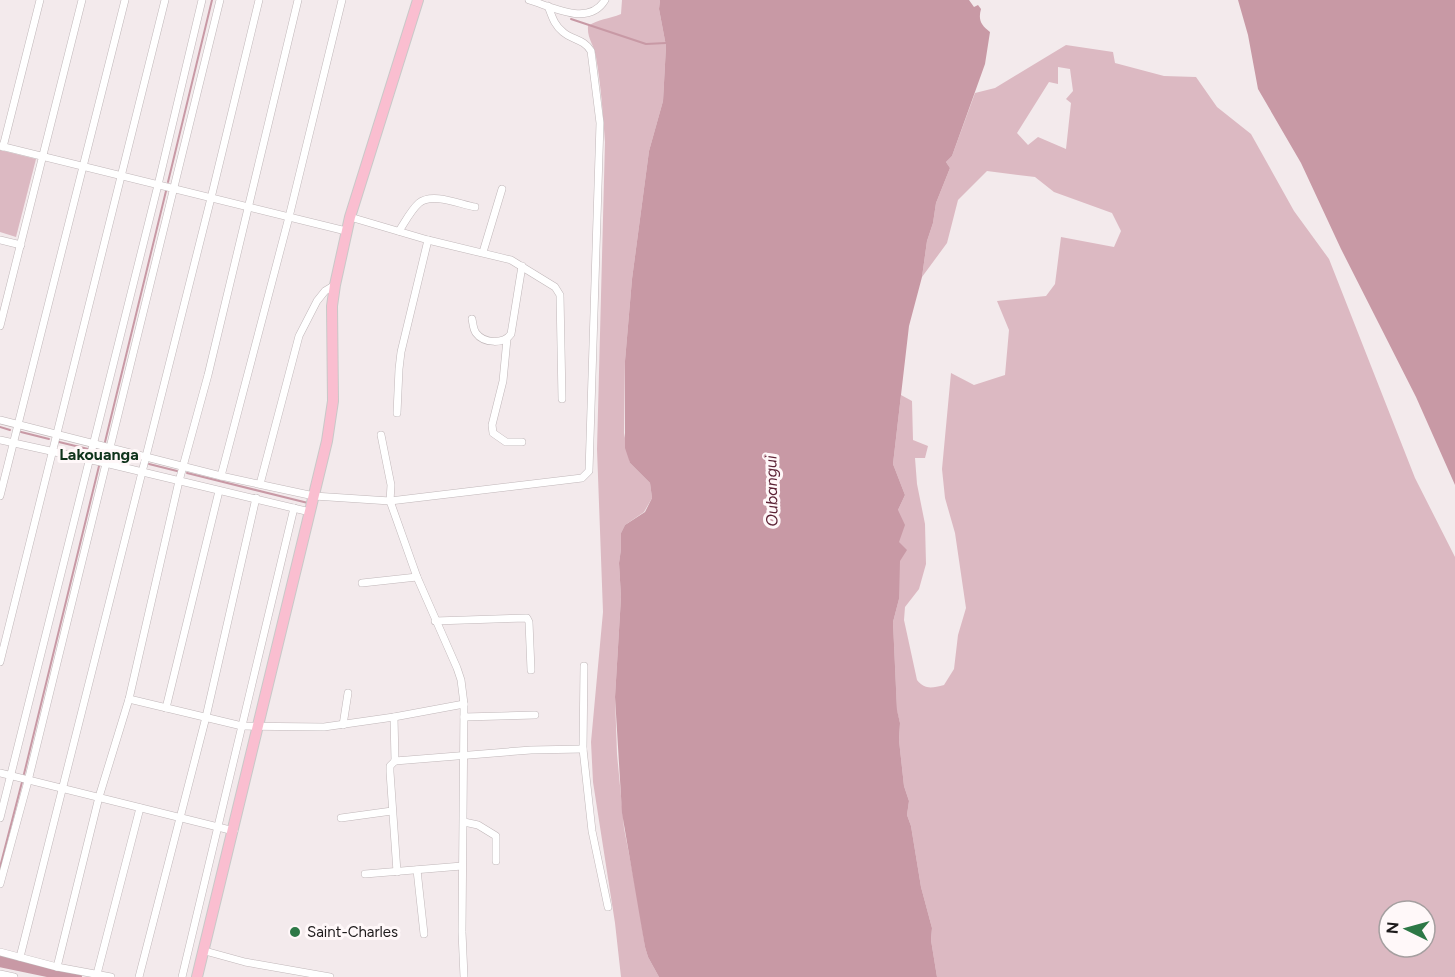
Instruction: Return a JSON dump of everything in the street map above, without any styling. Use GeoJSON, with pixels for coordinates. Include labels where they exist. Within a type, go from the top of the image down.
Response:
{"type":"FeatureCollection","features":[{"type":"Feature","properties":{"kind":"main road"},"geometry":{"type":"LineString","coordinates":[[197,977],[327,441],[333,400],[332,306],[346,231],[418,0]]}},
{"type":"Feature","properties":{"kind":"street"},"geometry":{"type":"LineString","coordinates":[[40,0],[1,147],[346,231]]}},
{"type":"Feature","properties":{"kind":"street"},"geometry":{"type":"LineString","coordinates":[[0,326],[82,0]]}},
{"type":"Feature","properties":{"kind":"street"},"geometry":{"type":"LineString","coordinates":[[0,496],[125,0]]}},
{"type":"Feature","properties":{"kind":"street"},"geometry":{"type":"LineString","coordinates":[[0,662],[165,0]]}},
{"type":"Feature","properties":{"kind":"street"},"geometry":{"type":"LineString","coordinates":[[0,818],[202,0]]}},
{"type":"Feature","properties":{"kind":"street"},"geometry":{"type":"LineString","coordinates":[[0,884],[28,781],[220,0]]}},
{"type":"Feature","properties":{"kind":"street"},"geometry":{"type":"LineString","coordinates":[[20,957],[259,0]]}},
{"type":"Feature","properties":{"kind":"street"},"geometry":{"type":"LineString","coordinates":[[57,967],[99,797],[129,699],[179,481],[249,207],[298,0]]}},
{"type":"Feature","properties":{"kind":"street"},"geometry":{"type":"LineString","coordinates":[[221,476],[289,217],[342,0]]}},
{"type":"Feature","properties":{"kind":"street"},"geometry":{"type":"LineString","coordinates":[[529,0],[579,14],[589,14],[600,9],[605,0]]}},
{"type":"Feature","properties":{"kind":"street"},"geometry":{"type":"LineString","coordinates":[[0,420],[221,476],[314,496],[390,501],[582,478],[590,471],[599,112],[591,51],[588,45],[564,34],[554,23],[548,6]]}},
{"type":"Feature","properties":{"kind":"street"},"geometry":{"type":"LineString","coordinates":[[483,252],[501,189]]}},
{"type":"Feature","properties":{"kind":"street"},"geometry":{"type":"LineString","coordinates":[[399,231],[417,205],[424,200],[433,198],[475,207]]}},
{"type":"Feature","properties":{"kind":"street"},"geometry":{"type":"LineString","coordinates":[[350,217],[428,240],[511,260],[555,287],[560,295],[562,399]]}},
{"type":"Feature","properties":{"kind":"street"},"geometry":{"type":"LineString","coordinates":[[0,240],[21,245]]}},
{"type":"Feature","properties":{"kind":"street"},"geometry":{"type":"LineString","coordinates":[[397,413],[401,352],[428,240]]}},
{"type":"Feature","properties":{"kind":"street"},"geometry":{"type":"LineString","coordinates":[[522,266],[511,334],[507,339],[504,381],[492,425],[493,433],[506,442],[522,442]]}},
{"type":"Feature","properties":{"kind":"street"},"geometry":{"type":"LineString","coordinates":[[260,484],[299,336],[316,301],[325,291],[335,285]]}},
{"type":"Feature","properties":{"kind":"street"},"geometry":{"type":"LineString","coordinates":[[472,319],[476,333],[481,338],[499,341],[507,339]]}},
{"type":"Feature","properties":{"kind":"street"},"geometry":{"type":"LineString","coordinates":[[381,435],[392,485],[390,501],[417,577],[461,680],[464,704],[462,866],[464,977]]}},
{"type":"Feature","properties":{"kind":"street"},"geometry":{"type":"LineString","coordinates":[[0,440],[310,512]]}},
{"type":"Feature","properties":{"kind":"street"},"geometry":{"type":"LineString","coordinates":[[166,708],[219,491]]}},
{"type":"Feature","properties":{"kind":"street"},"geometry":{"type":"LineString","coordinates":[[139,977],[206,717],[256,498]]}},
{"type":"Feature","properties":{"kind":"street"},"geometry":{"type":"LineString","coordinates":[[182,977],[294,508]]}},
{"type":"Feature","properties":{"kind":"street"},"geometry":{"type":"LineString","coordinates":[[362,583],[417,577]]}},
{"type":"Feature","properties":{"kind":"street"},"geometry":{"type":"LineString","coordinates":[[435,621],[527,618],[531,670]]}},
{"type":"Feature","properties":{"kind":"street"},"geometry":{"type":"LineString","coordinates":[[584,666],[583,749],[592,831],[608,907]]}},
{"type":"Feature","properties":{"kind":"street"},"geometry":{"type":"LineString","coordinates":[[343,725],[348,693]]}},
{"type":"Feature","properties":{"kind":"street"},"geometry":{"type":"LineString","coordinates":[[129,699],[242,726],[259,727],[343,725],[464,704]]}},
{"type":"Feature","properties":{"kind":"street"},"geometry":{"type":"LineString","coordinates":[[464,717],[534,715]]}},
{"type":"Feature","properties":{"kind":"street"},"geometry":{"type":"LineString","coordinates":[[394,717],[395,761]]}},
{"type":"Feature","properties":{"kind":"street"},"geometry":{"type":"LineString","coordinates":[[396,872],[390,772],[390,766],[395,761],[531,750],[583,749]]}},
{"type":"Feature","properties":{"kind":"street"},"geometry":{"type":"LineString","coordinates":[[0,773],[234,831]]}},
{"type":"Feature","properties":{"kind":"street"},"geometry":{"type":"LineString","coordinates":[[97,974],[140,808]]}},
{"type":"Feature","properties":{"kind":"street"},"geometry":{"type":"LineString","coordinates":[[341,818],[392,811]]}},
{"type":"Feature","properties":{"kind":"street"},"geometry":{"type":"LineString","coordinates":[[464,822],[478,825],[496,836],[496,861]]}},
{"type":"Feature","properties":{"kind":"street"},"geometry":{"type":"LineString","coordinates":[[365,874],[462,866]]}},
{"type":"Feature","properties":{"kind":"street"},"geometry":{"type":"LineString","coordinates":[[417,870],[424,934]]}},
{"type":"Feature","properties":{"kind":"street"},"geometry":{"type":"LineString","coordinates":[[205,951],[245,962],[330,977]]}},
{"type":"Feature","properties":{"kind":"street"},"geometry":{"type":"LineString","coordinates":[[0,952],[57,967],[111,977]]}},
{"type":"Feature","properties":{"kind":"street"},"geometry":{"type":"LineString","coordinates":[[0,974],[14,977]]}},
{"type":"Feature","properties":{"kind":"shaded area"},"geometry":{"type":"Polygon","coordinates":[[[622,0],[660,0],[659,9],[666,46],[663,101],[649,151],[632,279],[625,361],[624,433],[630,463],[650,483],[652,498],[644,512],[625,525],[621,533],[619,563],[621,597],[615,697],[617,754],[624,828],[645,947],[659,977],[621,977],[593,782],[591,742],[603,612],[597,449],[605,142],[598,68],[588,26],[621,14],[622,0]]]}},
{"type":"Feature","properties":{"kind":"shaded area"},"geometry":{"type":"Polygon","coordinates":[[[1066,45],[1113,52],[1115,63],[1164,76],[1196,77],[1217,107],[1251,134],[1294,211],[1329,259],[1415,478],[1455,557],[1455,977],[937,977],[931,940],[932,928],[921,887],[911,826],[907,815],[909,801],[904,786],[899,740],[900,723],[897,711],[893,622],[899,599],[898,510],[905,495],[893,464],[901,395],[912,401],[913,440],[928,446],[925,458],[915,458],[917,484],[925,524],[926,564],[919,589],[905,607],[904,620],[917,680],[926,687],[932,687],[944,685],[954,669],[958,635],[966,608],[955,533],[945,498],[942,469],[951,373],[974,385],[1005,375],[1009,330],[997,301],[1046,296],[1055,284],[1061,237],[1114,247],[1121,231],[1112,213],[1054,192],[1035,177],[987,171],[958,200],[947,243],[922,277],[936,203],[950,168],[946,162],[952,156],[975,93],[995,88],[1066,45]],[[1058,67],[1058,84],[1049,82],[1017,133],[1028,145],[1038,137],[1066,149],[1071,103],[1066,99],[1073,91],[1070,69],[1058,67]]]}},
{"type":"Feature","properties":{"kind":"shaded area"},"geometry":{"type":"Polygon","coordinates":[[[0,150],[36,159],[16,237],[0,232],[0,150]]]}},
{"type":"Feature","properties":{"kind":"water","name":"Oubangui"},"geometry":{"type":"Polygon","coordinates":[[[660,0],[969,0],[974,7],[978,5],[981,9],[981,22],[990,32],[985,64],[952,156],[946,162],[950,168],[936,203],[927,241],[922,277],[909,326],[893,464],[905,495],[898,510],[905,525],[899,542],[907,550],[900,561],[899,599],[893,622],[897,710],[900,723],[899,740],[904,786],[909,801],[907,815],[911,826],[921,887],[932,928],[931,940],[937,977],[659,977],[645,947],[622,813],[615,697],[621,597],[619,563],[621,533],[625,525],[645,512],[652,498],[650,483],[630,463],[625,448],[625,361],[632,279],[649,151],[663,101],[666,46],[659,9],[660,0]]]}},
{"type":"Feature","properties":{"kind":"water"},"geometry":{"type":"Polygon","coordinates":[[[1238,0],[1455,0],[1455,485],[1416,397],[1341,249],[1301,163],[1258,89],[1248,35],[1238,0]]]}},
{"type":"Feature","properties":{"kind":"waterway"},"geometry":{"type":"LineString","coordinates":[[168,182],[212,0]]}},
{"type":"Feature","properties":{"kind":"waterway"},"geometry":{"type":"LineString","coordinates":[[571,19],[646,44],[666,43]]}},
{"type":"Feature","properties":{"kind":"waterway"},"geometry":{"type":"LineString","coordinates":[[105,442],[166,191]]}},
{"type":"Feature","properties":{"kind":"waterway"},"geometry":{"type":"LineString","coordinates":[[0,427],[10,430]]}},
{"type":"Feature","properties":{"kind":"waterway"},"geometry":{"type":"LineString","coordinates":[[21,432],[49,439]]}},
{"type":"Feature","properties":{"kind":"waterway"},"geometry":{"type":"LineString","coordinates":[[59,442],[88,449]]}},
{"type":"Feature","properties":{"kind":"waterway"},"geometry":{"type":"LineString","coordinates":[[96,451],[107,454]]}},
{"type":"Feature","properties":{"kind":"waterway"},"geometry":{"type":"LineString","coordinates":[[109,454],[138,461]]}},
{"type":"Feature","properties":{"kind":"waterway"},"geometry":{"type":"LineString","coordinates":[[149,464],[177,471]]}},
{"type":"Feature","properties":{"kind":"waterway"},"geometry":{"type":"LineString","coordinates":[[24,774],[99,466]]}},
{"type":"Feature","properties":{"kind":"waterway"},"geometry":{"type":"LineString","coordinates":[[187,473],[308,503]]}},
{"type":"Feature","properties":{"kind":"waterway"},"geometry":{"type":"LineString","coordinates":[[0,867],[22,782]]}},
{"type":"Feature","properties":{"kind":"waterway"},"geometry":{"type":"LineString","coordinates":[[0,961],[76,977]]}},
{"type":"Feature","properties":{"kind":"place","name":"Saint-Charles"},"geometry":{"type":"Point","coordinates":[295,932]}},
{"type":"Feature","properties":{"kind":"district","name":"Lakouanga"},"geometry":{"type":"Point","coordinates":[99,454]}}]}
